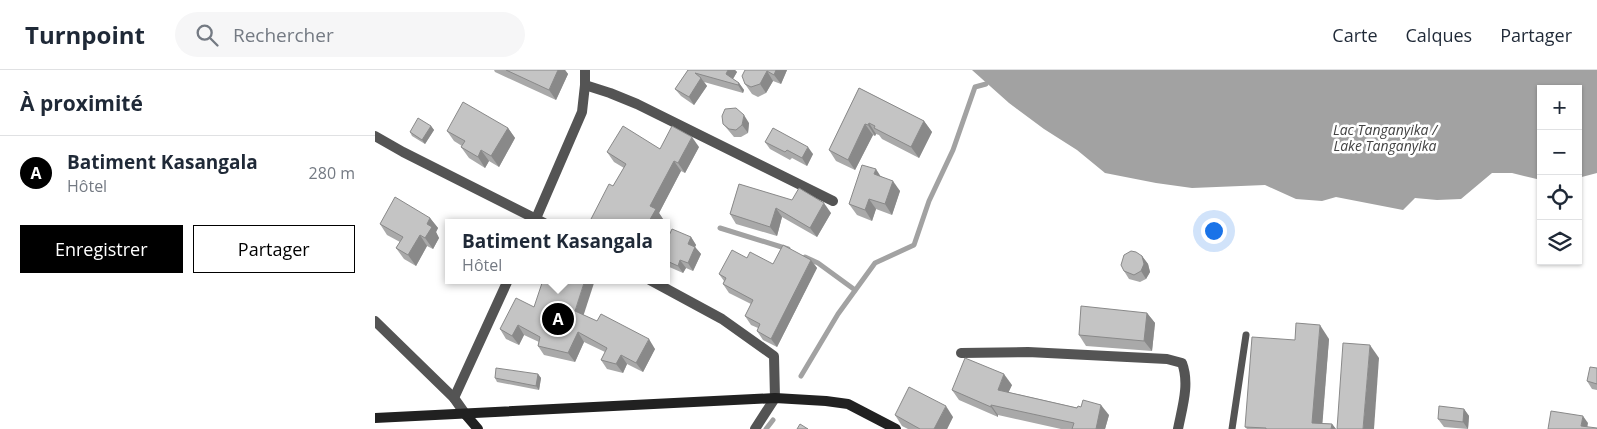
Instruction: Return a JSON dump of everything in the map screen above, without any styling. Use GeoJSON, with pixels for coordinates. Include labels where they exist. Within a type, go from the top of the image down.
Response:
{"type":"FeatureCollection","features":[{"type":"Feature","properties":{"kind":"street"},"geometry":{"type":"LineString","coordinates":[[539,219],[582,112],[585,70]]}},
{"type":"Feature","properties":{"kind":"street"},"geometry":{"type":"LineString","coordinates":[[585,85],[610,92],[637,104],[833,201]]}},
{"type":"Feature","properties":{"kind":"street"},"geometry":{"type":"LineString","coordinates":[[375,136],[534,219]]}},
{"type":"Feature","properties":{"kind":"street"},"geometry":{"type":"LineString","coordinates":[[454,398],[505,284]]}},
{"type":"Feature","properties":{"kind":"street"},"geometry":{"type":"LineString","coordinates":[[657,284],[722,319],[774,356],[775,398],[755,429]]}},
{"type":"Feature","properties":{"kind":"street"},"geometry":{"type":"LineString","coordinates":[[375,321],[454,398],[478,429]]}},
{"type":"Feature","properties":{"kind":"street"},"geometry":{"type":"LineString","coordinates":[[961,353],[1048,353],[1167,358],[1182,363],[1186,384],[1178,429]]}},
{"type":"Feature","properties":{"kind":"street"},"geometry":{"type":"LineString","coordinates":[[375,418],[466,415],[775,398],[848,404],[896,429]]}},
{"type":"Feature","properties":{"kind":"lane"},"geometry":{"type":"LineString","coordinates":[[1232,429],[1246,336]]}},
{"type":"Feature","properties":{"kind":"water","name":"Lac Tanganyika / Lake Tanganyika"},"geometry":{"type":"Polygon","coordinates":[[[972,70],[1597,70],[1597,173],[1582,177],[1582,85],[1537,85],[1537,179],[1512,173],[1492,173],[1461,199],[1437,200],[1415,198],[1403,210],[1336,197],[1322,201],[1296,199],[1265,185],[1192,188],[1105,173],[1077,150],[1009,103],[972,70]]]}},
{"type":"Feature","properties":{"kind":"building"},"geometry":{"type":"Polygon","coordinates":[[[506,70],[558,70],[549,90],[506,70]]]}},
{"type":"Feature","properties":{"kind":"building"},"geometry":{"type":"Polygon","coordinates":[[[688,70],[728,70],[726,74],[739,83],[738,85],[695,73],[701,78],[689,97],[675,89],[688,70]]]}},
{"type":"Feature","properties":{"kind":"building"},"geometry":{"type":"Polygon","coordinates":[[[745,70],[776,70],[774,75],[767,71],[760,84],[751,87],[745,84],[742,76],[745,70]]]}},
{"type":"Feature","properties":{"kind":"building"},"geometry":{"type":"Polygon","coordinates":[[[859,88],[924,121],[911,147],[874,128],[875,126],[869,123],[868,125],[865,124],[848,160],[829,150],[859,88]]]}},
{"type":"Feature","properties":{"kind":"building"},"geometry":{"type":"Polygon","coordinates":[[[463,102],[508,128],[491,156],[481,150],[478,157],[461,147],[465,141],[447,131],[463,102]]]}},
{"type":"Feature","properties":{"kind":"building"},"geometry":{"type":"Polygon","coordinates":[[[736,108],[744,115],[742,125],[736,130],[729,129],[723,124],[722,116],[725,109],[736,108]]]}},
{"type":"Feature","properties":{"kind":"building"},"geometry":{"type":"Polygon","coordinates":[[[418,118],[431,126],[422,140],[410,132],[418,118]]]}},
{"type":"Feature","properties":{"kind":"building"},"geometry":{"type":"Polygon","coordinates":[[[623,126],[660,149],[672,126],[692,137],[678,163],[674,161],[650,206],[656,209],[650,219],[591,219],[609,184],[613,186],[626,164],[607,152],[623,126]]]}},
{"type":"Feature","properties":{"kind":"building"},"geometry":{"type":"Polygon","coordinates":[[[773,128],[808,147],[802,158],[765,142],[773,128]]]}},
{"type":"Feature","properties":{"kind":"building"},"geometry":{"type":"Polygon","coordinates":[[[862,165],[876,169],[874,174],[893,181],[885,204],[869,199],[865,210],[849,204],[862,165]]]}},
{"type":"Feature","properties":{"kind":"building"},"geometry":{"type":"Polygon","coordinates":[[[739,184],[792,200],[799,188],[824,203],[810,228],[776,208],[770,227],[730,214],[739,184]]]}},
{"type":"Feature","properties":{"kind":"building"},"geometry":{"type":"Polygon","coordinates":[[[395,197],[430,218],[427,224],[432,227],[425,238],[420,235],[408,255],[396,248],[403,237],[380,224],[395,197]]]}},
{"type":"Feature","properties":{"kind":"building"},"geometry":{"type":"Polygon","coordinates":[[[672,229],[691,237],[688,244],[695,247],[688,263],[680,260],[678,266],[670,262],[670,233],[672,229]]]}},
{"type":"Feature","properties":{"kind":"building"},"geometry":{"type":"Polygon","coordinates":[[[783,245],[811,260],[771,339],[757,331],[760,324],[745,316],[753,300],[723,284],[726,278],[719,274],[732,250],[747,258],[750,252],[773,264],[783,245]]]}},
{"type":"Feature","properties":{"kind":"building"},"geometry":{"type":"Polygon","coordinates":[[[1131,251],[1142,256],[1144,264],[1141,271],[1134,275],[1124,271],[1121,265],[1124,255],[1131,251]]]}},
{"type":"Feature","properties":{"kind":"building"},"geometry":{"type":"Polygon","coordinates":[[[542,284],[584,284],[575,311],[597,321],[601,314],[649,339],[636,363],[621,355],[616,364],[601,360],[607,348],[578,332],[568,353],[538,346],[540,337],[518,325],[512,336],[500,329],[516,298],[534,307],[542,284]]]}},
{"type":"Feature","properties":{"kind":"building"},"geometry":{"type":"Polygon","coordinates":[[[1081,306],[1147,313],[1144,341],[1079,335],[1081,306]]]}},
{"type":"Feature","properties":{"kind":"building"},"geometry":{"type":"Polygon","coordinates":[[[1296,323],[1320,325],[1312,423],[1332,424],[1331,429],[1266,429],[1245,427],[1252,337],[1295,340],[1296,323]]]}},
{"type":"Feature","properties":{"kind":"building"},"geometry":{"type":"Polygon","coordinates":[[[1343,343],[1370,345],[1363,429],[1337,429],[1343,343]]]}},
{"type":"Feature","properties":{"kind":"building"},"geometry":{"type":"Polygon","coordinates":[[[965,358],[1004,374],[998,390],[1077,408],[1078,406],[1081,407],[1083,400],[1101,405],[1096,429],[1072,429],[1074,423],[991,405],[991,407],[952,390],[965,358]]]}},
{"type":"Feature","properties":{"kind":"building"},"geometry":{"type":"Polygon","coordinates":[[[1590,367],[1597,368],[1597,384],[1587,381],[1590,367]]]}},
{"type":"Feature","properties":{"kind":"building"},"geometry":{"type":"Polygon","coordinates":[[[496,368],[538,374],[536,386],[495,378],[496,368]]]}},
{"type":"Feature","properties":{"kind":"building"},"geometry":{"type":"Polygon","coordinates":[[[909,387],[946,406],[934,429],[920,429],[895,415],[909,387]]]}},
{"type":"Feature","properties":{"kind":"building"},"geometry":{"type":"Polygon","coordinates":[[[1439,406],[1464,409],[1463,422],[1438,419],[1439,406]]]}},
{"type":"Feature","properties":{"kind":"building"},"geometry":{"type":"Polygon","coordinates":[[[1551,411],[1583,416],[1581,426],[1597,429],[1548,429],[1551,411]]]}},
{"type":"Feature","properties":{"kind":"building"},"geometry":{"type":"Polygon","coordinates":[[[800,424],[808,429],[797,429],[800,424]]]}},
{"type":"Feature","properties":{"kind":"waterway"},"geometry":{"type":"LineString","coordinates":[[801,376],[838,314],[875,263],[914,245],[929,201],[953,150],[975,87],[986,84]]}},
{"type":"Feature","properties":{"kind":"waterway"},"geometry":{"type":"LineString","coordinates":[[720,228],[788,249]]}},
{"type":"Feature","properties":{"kind":"waterway"},"geometry":{"type":"LineString","coordinates":[[805,257],[818,263],[855,290]]}},
{"type":"Feature","properties":{"kind":"waterway"},"geometry":{"type":"LineString","coordinates":[[766,429],[773,420]]}},
{"type":"Feature","properties":{"kind":"place","name":"Batiment Kasangala"},"geometry":{"type":"Point","coordinates":[558,319]}}]}
